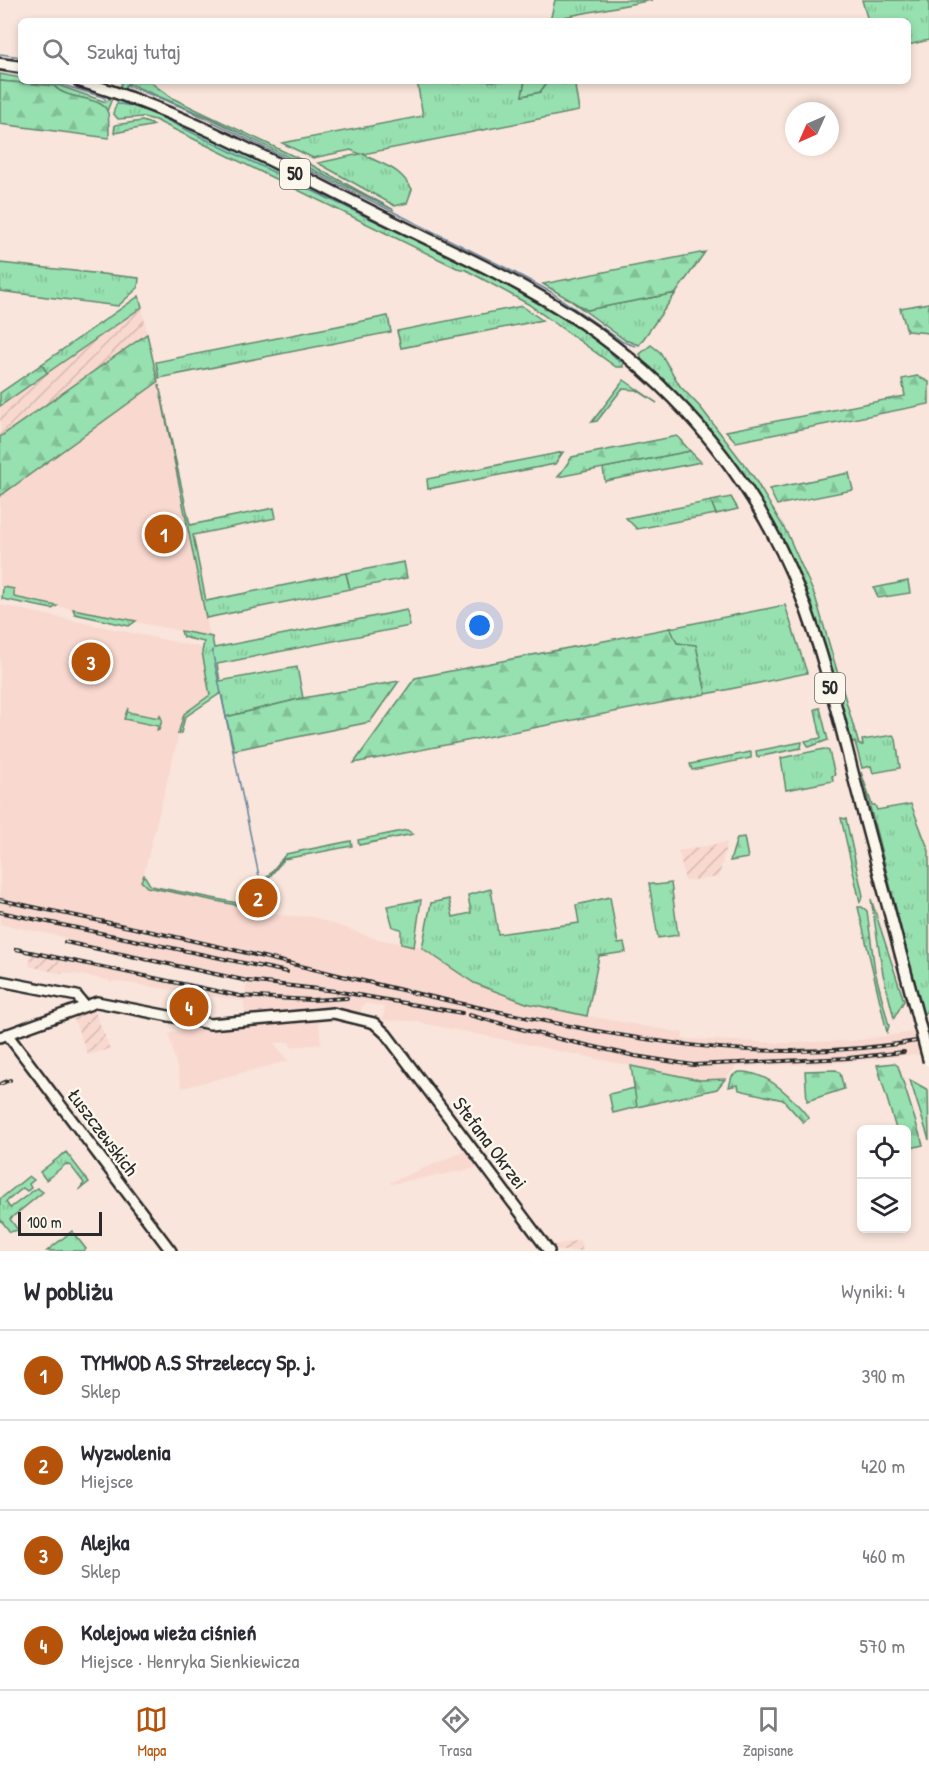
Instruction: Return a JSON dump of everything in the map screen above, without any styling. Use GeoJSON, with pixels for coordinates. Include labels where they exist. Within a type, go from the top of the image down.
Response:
{"type":"FeatureCollection","features":[{"type":"Feature","properties":{"kind":"main road"},"geometry":{"type":"LineString","coordinates":[[0,64],[18,67]]}},
{"type":"Feature","properties":{"kind":"main road","name":"50"},"geometry":{"type":"LineString","coordinates":[[89,84],[144,102],[198,126],[525,288],[614,346],[649,374],[727,460],[781,550],[801,596],[827,675],[929,1061]]}},
{"type":"Feature","properties":{"kind":"street"},"geometry":{"type":"LineString","coordinates":[[0,981],[77,996],[84,1005],[4,1035]]}},
{"type":"Feature","properties":{"kind":"street","name":"Stefana Okrzei"},"geometry":{"type":"LineString","coordinates":[[84,1005],[101,1002],[210,1024],[333,1013],[374,1023],[381,1028],[403,1055],[549,1251]]}},
{"type":"Feature","properties":{"kind":"street","name":"Łuszczewskich"},"geometry":{"type":"LineString","coordinates":[[4,1035],[171,1251]]}},
{"type":"Feature","properties":{"kind":"shaded area"},"geometry":{"type":"Polygon","coordinates":[[[142,307],[147,334],[0,437],[0,406],[142,307]]]}},
{"type":"Feature","properties":{"kind":"shaded area"},"geometry":{"type":"Polygon","coordinates":[[[158,382],[210,637],[13,597],[14,589],[0,587],[0,496],[158,382]]]}},
{"type":"Feature","properties":{"kind":"shaded area"},"geometry":{"type":"Polygon","coordinates":[[[0,605],[203,648],[210,695],[184,714],[142,880],[147,887],[286,916],[313,917],[377,939],[426,948],[474,983],[587,1016],[683,1033],[682,1039],[782,1043],[853,1041],[914,1032],[920,1054],[835,1063],[736,1067],[725,1079],[700,1080],[413,1021],[383,1020],[385,1007],[366,1003],[362,1006],[360,1014],[331,1007],[245,1015],[244,1001],[114,981],[110,983],[109,980],[62,972],[65,962],[244,997],[247,983],[64,944],[64,937],[0,924],[0,605]]]}},
{"type":"Feature","properties":{"kind":"shaded area"},"geometry":{"type":"Polygon","coordinates":[[[727,842],[719,877],[685,881],[679,851],[727,842]]]}},
{"type":"Feature","properties":{"kind":"shaded area"},"geometry":{"type":"Polygon","coordinates":[[[31,954],[65,962],[62,974],[29,966],[31,954]]]}},
{"type":"Feature","properties":{"kind":"shaded area"},"geometry":{"type":"Polygon","coordinates":[[[94,1009],[110,1049],[88,1055],[73,1017],[94,1009]]]}},
{"type":"Feature","properties":{"kind":"shaded area"},"geometry":{"type":"Polygon","coordinates":[[[318,1017],[321,1044],[291,1047],[290,1042],[274,1043],[288,1061],[182,1088],[169,1034],[192,1026],[211,1030],[318,1017]]]}},
{"type":"Feature","properties":{"kind":"shaded area"},"geometry":{"type":"Polygon","coordinates":[[[468,1150],[481,1167],[391,1184],[391,1182],[468,1150]]]}},
{"type":"Feature","properties":{"kind":"shaded area"},"geometry":{"type":"Polygon","coordinates":[[[580,1240],[583,1251],[554,1251],[550,1246],[580,1240]]]}},
{"type":"Feature","properties":{"kind":"green space"},"geometry":{"type":"Polygon","coordinates":[[[555,0],[652,0],[564,18],[551,18],[555,0]]]}},
{"type":"Feature","properties":{"kind":"green space"},"geometry":{"type":"Polygon","coordinates":[[[862,0],[929,0],[929,40],[911,44],[911,18],[867,18],[862,0]]]}},
{"type":"Feature","properties":{"kind":"green space"},"geometry":{"type":"Polygon","coordinates":[[[0,74],[18,77],[18,83],[0,81],[0,74]]]}},
{"type":"Feature","properties":{"kind":"green space"},"geometry":{"type":"Polygon","coordinates":[[[0,81],[54,86],[67,94],[99,103],[105,107],[108,113],[109,138],[0,124],[0,81]]]}},
{"type":"Feature","properties":{"kind":"green space"},"geometry":{"type":"Polygon","coordinates":[[[32,84],[60,86],[106,102],[109,100],[108,94],[113,96],[107,111],[95,102],[67,94],[54,86],[32,84]]]}},
{"type":"Feature","properties":{"kind":"green space"},"geometry":{"type":"Polygon","coordinates":[[[121,84],[127,84],[124,90],[120,88],[121,84]]]}},
{"type":"Feature","properties":{"kind":"green space"},"geometry":{"type":"Polygon","coordinates":[[[129,84],[153,84],[170,97],[308,163],[394,210],[210,118],[129,84]]]}},
{"type":"Feature","properties":{"kind":"green space"},"geometry":{"type":"Polygon","coordinates":[[[418,84],[524,84],[522,96],[540,92],[546,84],[584,84],[575,86],[579,111],[363,154],[396,171],[412,189],[407,203],[395,206],[318,163],[360,154],[351,150],[313,158],[282,143],[423,116],[418,84]]]}},
{"type":"Feature","properties":{"kind":"green space"},"geometry":{"type":"Polygon","coordinates":[[[524,84],[546,84],[540,92],[522,96],[524,84]]]}},
{"type":"Feature","properties":{"kind":"green space"},"geometry":{"type":"Polygon","coordinates":[[[119,98],[242,153],[496,279],[560,316],[623,358],[623,367],[616,367],[528,304],[466,270],[457,268],[155,120],[143,117],[118,119],[113,113],[119,98]]]}},
{"type":"Feature","properties":{"kind":"green space"},"geometry":{"type":"Polygon","coordinates":[[[142,121],[155,125],[114,133],[115,125],[142,121]]]}},
{"type":"Feature","properties":{"kind":"green space"},"geometry":{"type":"Polygon","coordinates":[[[705,252],[676,293],[587,310],[543,284],[705,252]]]}},
{"type":"Feature","properties":{"kind":"green space"},"geometry":{"type":"Polygon","coordinates":[[[0,263],[139,278],[138,288],[118,306],[0,291],[0,263]]]}},
{"type":"Feature","properties":{"kind":"green space"},"geometry":{"type":"Polygon","coordinates":[[[676,293],[639,345],[625,340],[564,296],[587,310],[676,293]]]}},
{"type":"Feature","properties":{"kind":"green space"},"geometry":{"type":"Polygon","coordinates":[[[139,296],[142,307],[47,373],[42,364],[139,296]]]}},
{"type":"Feature","properties":{"kind":"green space"},"geometry":{"type":"Polygon","coordinates":[[[929,303],[929,333],[907,331],[900,308],[929,303]]]}},
{"type":"Feature","properties":{"kind":"green space"},"geometry":{"type":"Polygon","coordinates":[[[522,306],[542,320],[401,348],[397,331],[522,306]]]}},
{"type":"Feature","properties":{"kind":"green space"},"geometry":{"type":"Polygon","coordinates":[[[388,316],[391,332],[159,378],[156,362],[388,316]]]}},
{"type":"Feature","properties":{"kind":"green space"},"geometry":{"type":"Polygon","coordinates":[[[147,334],[158,382],[0,496],[0,437],[147,334]]]}},
{"type":"Feature","properties":{"kind":"green space"},"geometry":{"type":"Polygon","coordinates":[[[651,345],[660,352],[680,386],[701,408],[753,476],[787,533],[815,596],[859,745],[863,745],[862,740],[893,735],[896,739],[900,768],[873,773],[871,766],[862,768],[855,742],[851,742],[812,608],[778,531],[755,491],[678,396],[643,363],[640,354],[651,345]]]}},
{"type":"Feature","properties":{"kind":"green space"},"geometry":{"type":"Polygon","coordinates":[[[42,364],[47,373],[0,406],[0,393],[42,364]]]}},
{"type":"Feature","properties":{"kind":"green space"},"geometry":{"type":"Polygon","coordinates":[[[917,376],[929,382],[929,404],[736,442],[726,431],[905,396],[902,379],[917,376]]]}},
{"type":"Feature","properties":{"kind":"green space"},"geometry":{"type":"Polygon","coordinates":[[[624,380],[657,403],[637,390],[622,389],[597,421],[592,422],[624,380]]]}},
{"type":"Feature","properties":{"kind":"green space"},"geometry":{"type":"Polygon","coordinates":[[[159,385],[190,525],[274,508],[276,518],[193,535],[206,601],[346,573],[350,589],[206,618],[159,385]]]}},
{"type":"Feature","properties":{"kind":"green space"},"geometry":{"type":"Polygon","coordinates":[[[677,436],[690,451],[558,477],[572,457],[677,436]]]}},
{"type":"Feature","properties":{"kind":"green space"},"geometry":{"type":"Polygon","coordinates":[[[690,451],[701,462],[605,481],[603,468],[690,451]]]}},
{"type":"Feature","properties":{"kind":"green space"},"geometry":{"type":"Polygon","coordinates":[[[563,452],[555,464],[428,489],[427,479],[563,452]]]}},
{"type":"Feature","properties":{"kind":"green space"},"geometry":{"type":"Polygon","coordinates":[[[849,473],[853,490],[777,505],[769,489],[849,473]]]}},
{"type":"Feature","properties":{"kind":"green space"},"geometry":{"type":"Polygon","coordinates":[[[731,497],[738,509],[716,514],[711,501],[731,497]]]}},
{"type":"Feature","properties":{"kind":"green space"},"geometry":{"type":"Polygon","coordinates":[[[711,501],[716,514],[637,529],[626,518],[711,501]]]}},
{"type":"Feature","properties":{"kind":"green space"},"geometry":{"type":"Polygon","coordinates":[[[404,562],[407,578],[350,589],[346,573],[404,562]]]}},
{"type":"Feature","properties":{"kind":"green space"},"geometry":{"type":"Polygon","coordinates":[[[908,581],[910,593],[878,598],[874,588],[908,581]]]}},
{"type":"Feature","properties":{"kind":"green space"},"geometry":{"type":"Polygon","coordinates":[[[3,587],[14,589],[14,597],[57,606],[52,609],[2,599],[3,587]]]}},
{"type":"Feature","properties":{"kind":"green space"},"geometry":{"type":"Polygon","coordinates":[[[785,605],[807,673],[706,694],[696,646],[677,643],[670,628],[785,605]]]}},
{"type":"Feature","properties":{"kind":"green space"},"geometry":{"type":"Polygon","coordinates":[[[73,609],[136,621],[129,626],[75,614],[73,609]]]}},
{"type":"Feature","properties":{"kind":"green space"},"geometry":{"type":"Polygon","coordinates":[[[407,610],[410,626],[217,664],[220,681],[297,667],[303,698],[226,717],[221,693],[185,717],[181,733],[178,734],[184,714],[210,695],[202,652],[204,642],[183,637],[181,631],[212,637],[214,648],[407,610]]]}},
{"type":"Feature","properties":{"kind":"green space"},"geometry":{"type":"Polygon","coordinates":[[[670,628],[677,643],[696,645],[706,694],[354,763],[415,678],[670,628]]]}},
{"type":"Feature","properties":{"kind":"green space"},"geometry":{"type":"Polygon","coordinates":[[[399,681],[370,722],[234,750],[226,717],[303,698],[399,681]]]}},
{"type":"Feature","properties":{"kind":"green space"},"geometry":{"type":"Polygon","coordinates":[[[128,708],[127,712],[159,718],[160,715],[162,720],[159,730],[157,731],[158,726],[124,719],[128,708]]]}},
{"type":"Feature","properties":{"kind":"green space"},"geometry":{"type":"Polygon","coordinates":[[[820,708],[828,740],[809,747],[805,741],[821,738],[815,709],[820,708]]]}},
{"type":"Feature","properties":{"kind":"green space"},"geometry":{"type":"Polygon","coordinates":[[[802,742],[801,748],[757,757],[756,751],[802,742]]]}},
{"type":"Feature","properties":{"kind":"green space"},"geometry":{"type":"Polygon","coordinates":[[[824,749],[829,751],[835,775],[832,776],[833,781],[786,790],[781,758],[824,749]]]}},
{"type":"Feature","properties":{"kind":"green space"},"geometry":{"type":"Polygon","coordinates":[[[751,752],[751,758],[692,770],[690,764],[751,752]]]}},
{"type":"Feature","properties":{"kind":"green space"},"geometry":{"type":"Polygon","coordinates":[[[861,772],[872,805],[875,805],[877,810],[911,804],[929,851],[929,1011],[923,1014],[861,772]]]}},
{"type":"Feature","properties":{"kind":"green space"},"geometry":{"type":"Polygon","coordinates":[[[841,818],[846,819],[863,896],[860,902],[841,818]]]}},
{"type":"Feature","properties":{"kind":"green space"},"geometry":{"type":"Polygon","coordinates":[[[407,830],[413,834],[359,845],[358,840],[407,830]]]}},
{"type":"Feature","properties":{"kind":"green space"},"geometry":{"type":"Polygon","coordinates":[[[744,837],[748,858],[730,861],[737,838],[744,837]]]}},
{"type":"Feature","properties":{"kind":"green space"},"geometry":{"type":"Polygon","coordinates":[[[351,841],[352,846],[284,859],[251,899],[286,854],[351,841]]]}},
{"type":"Feature","properties":{"kind":"green space"},"geometry":{"type":"Polygon","coordinates":[[[144,875],[150,885],[156,887],[242,904],[265,911],[147,887],[141,881],[144,875]]]}},
{"type":"Feature","properties":{"kind":"green space"},"geometry":{"type":"Polygon","coordinates":[[[649,883],[656,885],[671,883],[678,935],[658,938],[649,883]]]}},
{"type":"Feature","properties":{"kind":"green space"},"geometry":{"type":"Polygon","coordinates":[[[491,889],[498,934],[579,923],[576,905],[610,897],[618,944],[624,943],[626,952],[599,956],[587,1016],[526,1003],[474,983],[422,948],[431,903],[449,899],[453,917],[471,913],[468,895],[491,889]]]}},
{"type":"Feature","properties":{"kind":"green space"},"geometry":{"type":"Polygon","coordinates":[[[871,899],[904,1001],[894,1018],[883,974],[871,899]]]}},
{"type":"Feature","properties":{"kind":"green space"},"geometry":{"type":"Polygon","coordinates":[[[252,900],[268,906],[252,903],[252,900]]]}},
{"type":"Feature","properties":{"kind":"green space"},"geometry":{"type":"Polygon","coordinates":[[[421,900],[414,947],[401,944],[401,929],[393,927],[387,906],[421,900]]]}},
{"type":"Feature","properties":{"kind":"green space"},"geometry":{"type":"Polygon","coordinates":[[[858,907],[867,911],[875,971],[889,1026],[887,1032],[858,907]]]}},
{"type":"Feature","properties":{"kind":"green space"},"geometry":{"type":"Polygon","coordinates":[[[894,1063],[898,1066],[923,1145],[911,1148],[911,1125],[895,1125],[877,1065],[894,1063]]]}},
{"type":"Feature","properties":{"kind":"green space"},"geometry":{"type":"Polygon","coordinates":[[[631,1066],[700,1080],[725,1079],[717,1089],[637,1107],[631,1066]]]}},
{"type":"Feature","properties":{"kind":"green space"},"geometry":{"type":"Polygon","coordinates":[[[836,1070],[840,1073],[844,1089],[807,1101],[805,1071],[836,1070]]]}},
{"type":"Feature","properties":{"kind":"green space"},"geometry":{"type":"Polygon","coordinates":[[[739,1072],[769,1080],[787,1094],[809,1118],[803,1122],[783,1100],[739,1090],[738,1085],[729,1087],[732,1076],[739,1072]]]}},
{"type":"Feature","properties":{"kind":"green space"},"geometry":{"type":"Polygon","coordinates":[[[910,1080],[928,1090],[929,1140],[910,1080]]]}},
{"type":"Feature","properties":{"kind":"green space"},"geometry":{"type":"Polygon","coordinates":[[[635,1088],[637,1107],[613,1113],[609,1094],[635,1088]]]}},
{"type":"Feature","properties":{"kind":"green space"},"geometry":{"type":"Polygon","coordinates":[[[66,1152],[89,1182],[79,1190],[84,1183],[71,1166],[66,1164],[46,1180],[40,1172],[66,1152]]]}},
{"type":"Feature","properties":{"kind":"green space"},"geometry":{"type":"Polygon","coordinates":[[[29,1176],[34,1180],[29,1184],[31,1188],[27,1191],[23,1188],[6,1202],[10,1208],[37,1188],[43,1192],[10,1219],[18,1230],[10,1232],[0,1219],[0,1199],[29,1176]]]}},
{"type":"Feature","properties":{"kind":"green space"},"geometry":{"type":"Polygon","coordinates":[[[72,1231],[86,1249],[84,1251],[47,1251],[72,1231]]]}},
{"type":"Feature","properties":{"kind":"waterway"},"geometry":{"type":"LineString","coordinates":[[0,54],[18,57]]}},
{"type":"Feature","properties":{"kind":"waterway"},"geometry":{"type":"LineString","coordinates":[[0,71],[18,74]]}},
{"type":"Feature","properties":{"kind":"waterway"},"geometry":{"type":"LineString","coordinates":[[59,84],[103,97],[106,100]]}},
{"type":"Feature","properties":{"kind":"waterway"},"geometry":{"type":"LineString","coordinates":[[126,85],[187,109],[504,267],[551,292],[623,342],[635,346]]}},
{"type":"Feature","properties":{"kind":"waterway"},"geometry":{"type":"LineString","coordinates":[[117,104],[159,116],[513,288],[581,329],[620,362]]}},
{"type":"Feature","properties":{"kind":"waterway"},"geometry":{"type":"LineString","coordinates":[[212,650],[259,876]]}},
{"type":"Feature","properties":{"kind":"railway"},"geometry":{"type":"LineString","coordinates":[[0,900],[189,940],[477,1007],[564,1025],[667,1042],[769,1051],[821,1051],[874,1047],[929,1039]]}},
{"type":"Feature","properties":{"kind":"railway"},"geometry":{"type":"LineString","coordinates":[[0,912],[287,972]]}},
{"type":"Feature","properties":{"kind":"railway"},"geometry":{"type":"LineString","coordinates":[[65,942],[248,981],[335,991],[462,1013]]}},
{"type":"Feature","properties":{"kind":"railway"},"geometry":{"type":"LineString","coordinates":[[16,949],[240,996],[311,1000],[347,998]]}},
{"type":"Feature","properties":{"kind":"railway"},"geometry":{"type":"LineString","coordinates":[[469,1015],[635,1056],[693,1065],[849,1058],[904,1052]]}},
{"type":"Feature","properties":{"kind":"railway"},"geometry":{"type":"LineString","coordinates":[[0,1084],[10,1080]]}},
{"type":"Feature","properties":{"kind":"place","name":"TYMWOD A.S Strzeleccy Sp. j."},"geometry":{"type":"Point","coordinates":[164,534]}},
{"type":"Feature","properties":{"kind":"place","name":"Alejka"},"geometry":{"type":"Point","coordinates":[91,662]}},
{"type":"Feature","properties":{"kind":"place","name":"Wyzwolenia"},"geometry":{"type":"Point","coordinates":[258,898]}},
{"type":"Feature","properties":{"kind":"place","name":"Kolejowa wieża ciśnień"},"geometry":{"type":"Point","coordinates":[189,1007]}}]}
